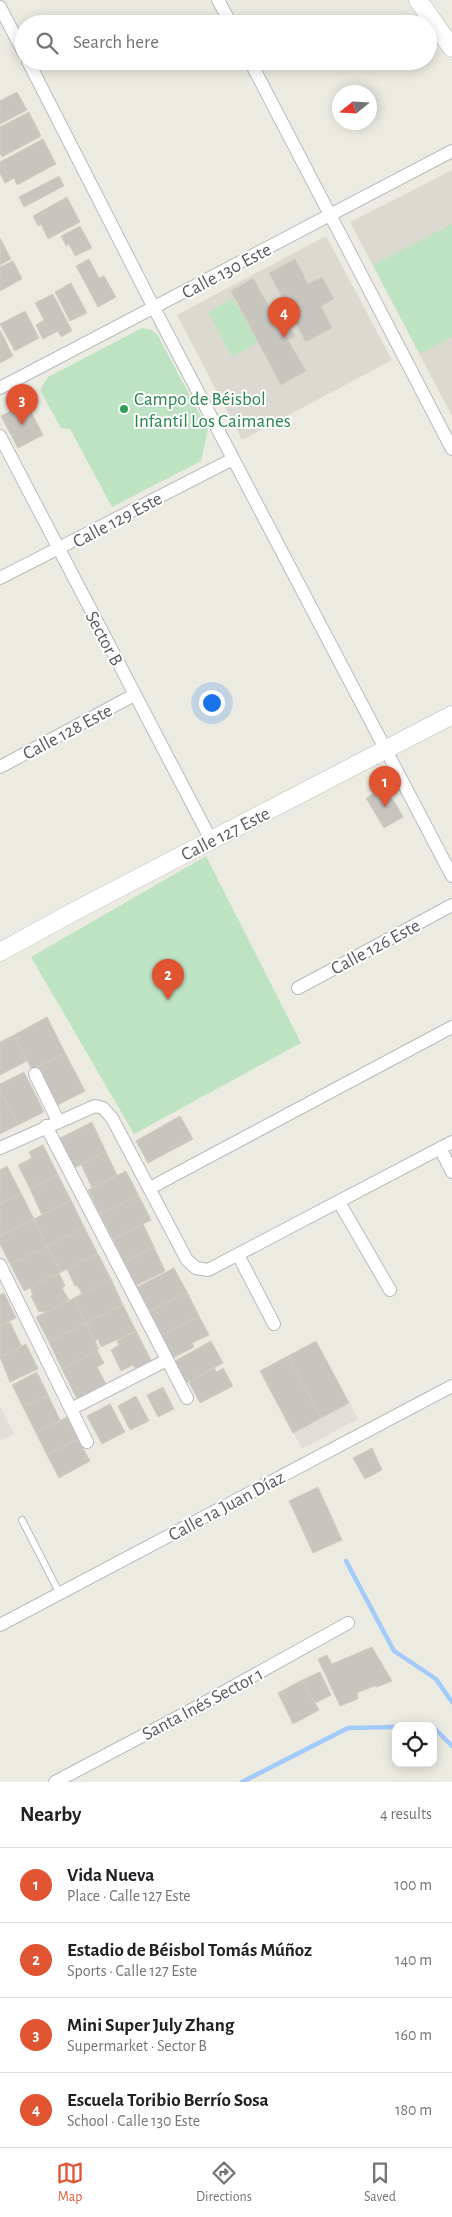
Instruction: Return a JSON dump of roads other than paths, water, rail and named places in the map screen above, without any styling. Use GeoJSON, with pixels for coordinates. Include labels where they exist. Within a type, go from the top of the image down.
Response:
{"type":"FeatureCollection","features":[{"type":"Feature","properties":{"kind":"street"},"geometry":{"type":"LineString","coordinates":[[218,0],[226,15]]}},
{"type":"Feature","properties":{"kind":"street"},"geometry":{"type":"LineString","coordinates":[[418,0],[429,15]]}},
{"type":"Feature","properties":{"kind":"street"},"geometry":{"type":"LineString","coordinates":[[0,7],[15,36]]}},
{"type":"Feature","properties":{"kind":"street"},"geometry":{"type":"LineString","coordinates":[[437,27],[452,48]]}},
{"type":"Feature","properties":{"kind":"street"},"geometry":{"type":"LineString","coordinates":[[33,70],[154,308],[452,876]]}},
{"type":"Feature","properties":{"kind":"street"},"geometry":{"type":"LineString","coordinates":[[255,70],[452,449]]}},
{"type":"Feature","properties":{"kind":"street","name":"Calle 130 Este"},"geometry":{"type":"LineString","coordinates":[[0,388],[452,151]]}},
{"type":"Feature","properties":{"kind":"street","name":"Sector B"},"geometry":{"type":"LineString","coordinates":[[0,436],[211,840]]}},
{"type":"Feature","properties":{"kind":"street","name":"Calle 129 Este"},"geometry":{"type":"LineString","coordinates":[[0,578],[59,550],[233,459]]}},
{"type":"Feature","properties":{"kind":"street","name":"Calle 128 Este"},"geometry":{"type":"LineString","coordinates":[[0,767],[134,695]]}},
{"type":"Feature","properties":{"kind":"street","name":"Calle 127 Este"},"geometry":{"type":"LineString","coordinates":[[0,952],[452,715]]}},
{"type":"Feature","properties":{"kind":"street","name":"Calle 126 Este"},"geometry":{"type":"LineString","coordinates":[[298,988],[452,905]]}},
{"type":"Feature","properties":{"kind":"street"},"geometry":{"type":"LineString","coordinates":[[150,1188],[452,1028]]}},
{"type":"Feature","properties":{"kind":"street"},"geometry":{"type":"LineString","coordinates":[[35,1074],[58,1120]]}},
{"type":"Feature","properties":{"kind":"street"},"geometry":{"type":"LineString","coordinates":[[0,1148],[58,1120],[95,1106],[103,1108],[112,1118],[188,1260],[196,1268],[208,1270],[452,1142]]}},
{"type":"Feature","properties":{"kind":"street"},"geometry":{"type":"LineString","coordinates":[[46,1126],[187,1398]]}},
{"type":"Feature","properties":{"kind":"street"},"geometry":{"type":"LineString","coordinates":[[440,1148],[452,1172]]}},
{"type":"Feature","properties":{"kind":"street"},"geometry":{"type":"LineString","coordinates":[[339,1202],[390,1290]]}},
{"type":"Feature","properties":{"kind":"street"},"geometry":{"type":"LineString","coordinates":[[238,1255],[274,1324]]}},
{"type":"Feature","properties":{"kind":"street"},"geometry":{"type":"LineString","coordinates":[[0,1265],[87,1442]]}},
{"type":"Feature","properties":{"kind":"street"},"geometry":{"type":"LineString","coordinates":[[71,1409],[167,1360]]}},
{"type":"Feature","properties":{"kind":"street","name":"Calle 1a Juan Díaz"},"geometry":{"type":"LineString","coordinates":[[0,1625],[452,1386]]}},
{"type":"Feature","properties":{"kind":"street","name":"Santa Inés Sector 1"},"geometry":{"type":"LineString","coordinates":[[55,1782],[195,1708],[348,1623]]}},
{"type":"Feature","properties":{"kind":"lane"},"geometry":{"type":"LineString","coordinates":[[22,1520],[60,1594]]}},
{"type":"Feature","properties":{"kind":"waterway"},"geometry":{"type":"LineString","coordinates":[[346,1561],[394,1651],[436,1679],[452,1702]]}},
{"type":"Feature","properties":{"kind":"waterway"},"geometry":{"type":"LineString","coordinates":[[242,1782],[348,1728],[392,1727]]}},
{"type":"Feature","properties":{"kind":"waterway"},"geometry":{"type":"LineString","coordinates":[[437,1731],[452,1746]]}},
{"type":"Feature","properties":{"kind":"place","name":"Escuela Toribio Berrío Sosa"},"geometry":{"type":"Point","coordinates":[284,338]}},
{"type":"Feature","properties":{"kind":"place","name":"Campo de Béisbol Infantil Los Caimanes"},"geometry":{"type":"Point","coordinates":[124,409]}},
{"type":"Feature","properties":{"kind":"place","name":"Mini Super July Zhang"},"geometry":{"type":"Point","coordinates":[22,425]}},
{"type":"Feature","properties":{"kind":"place","name":"Vida Nueva"},"geometry":{"type":"Point","coordinates":[385,807]}},
{"type":"Feature","properties":{"kind":"place","name":"Estadio de Béisbol Tomás Múñoz"},"geometry":{"type":"Point","coordinates":[168,1000]}}]}
